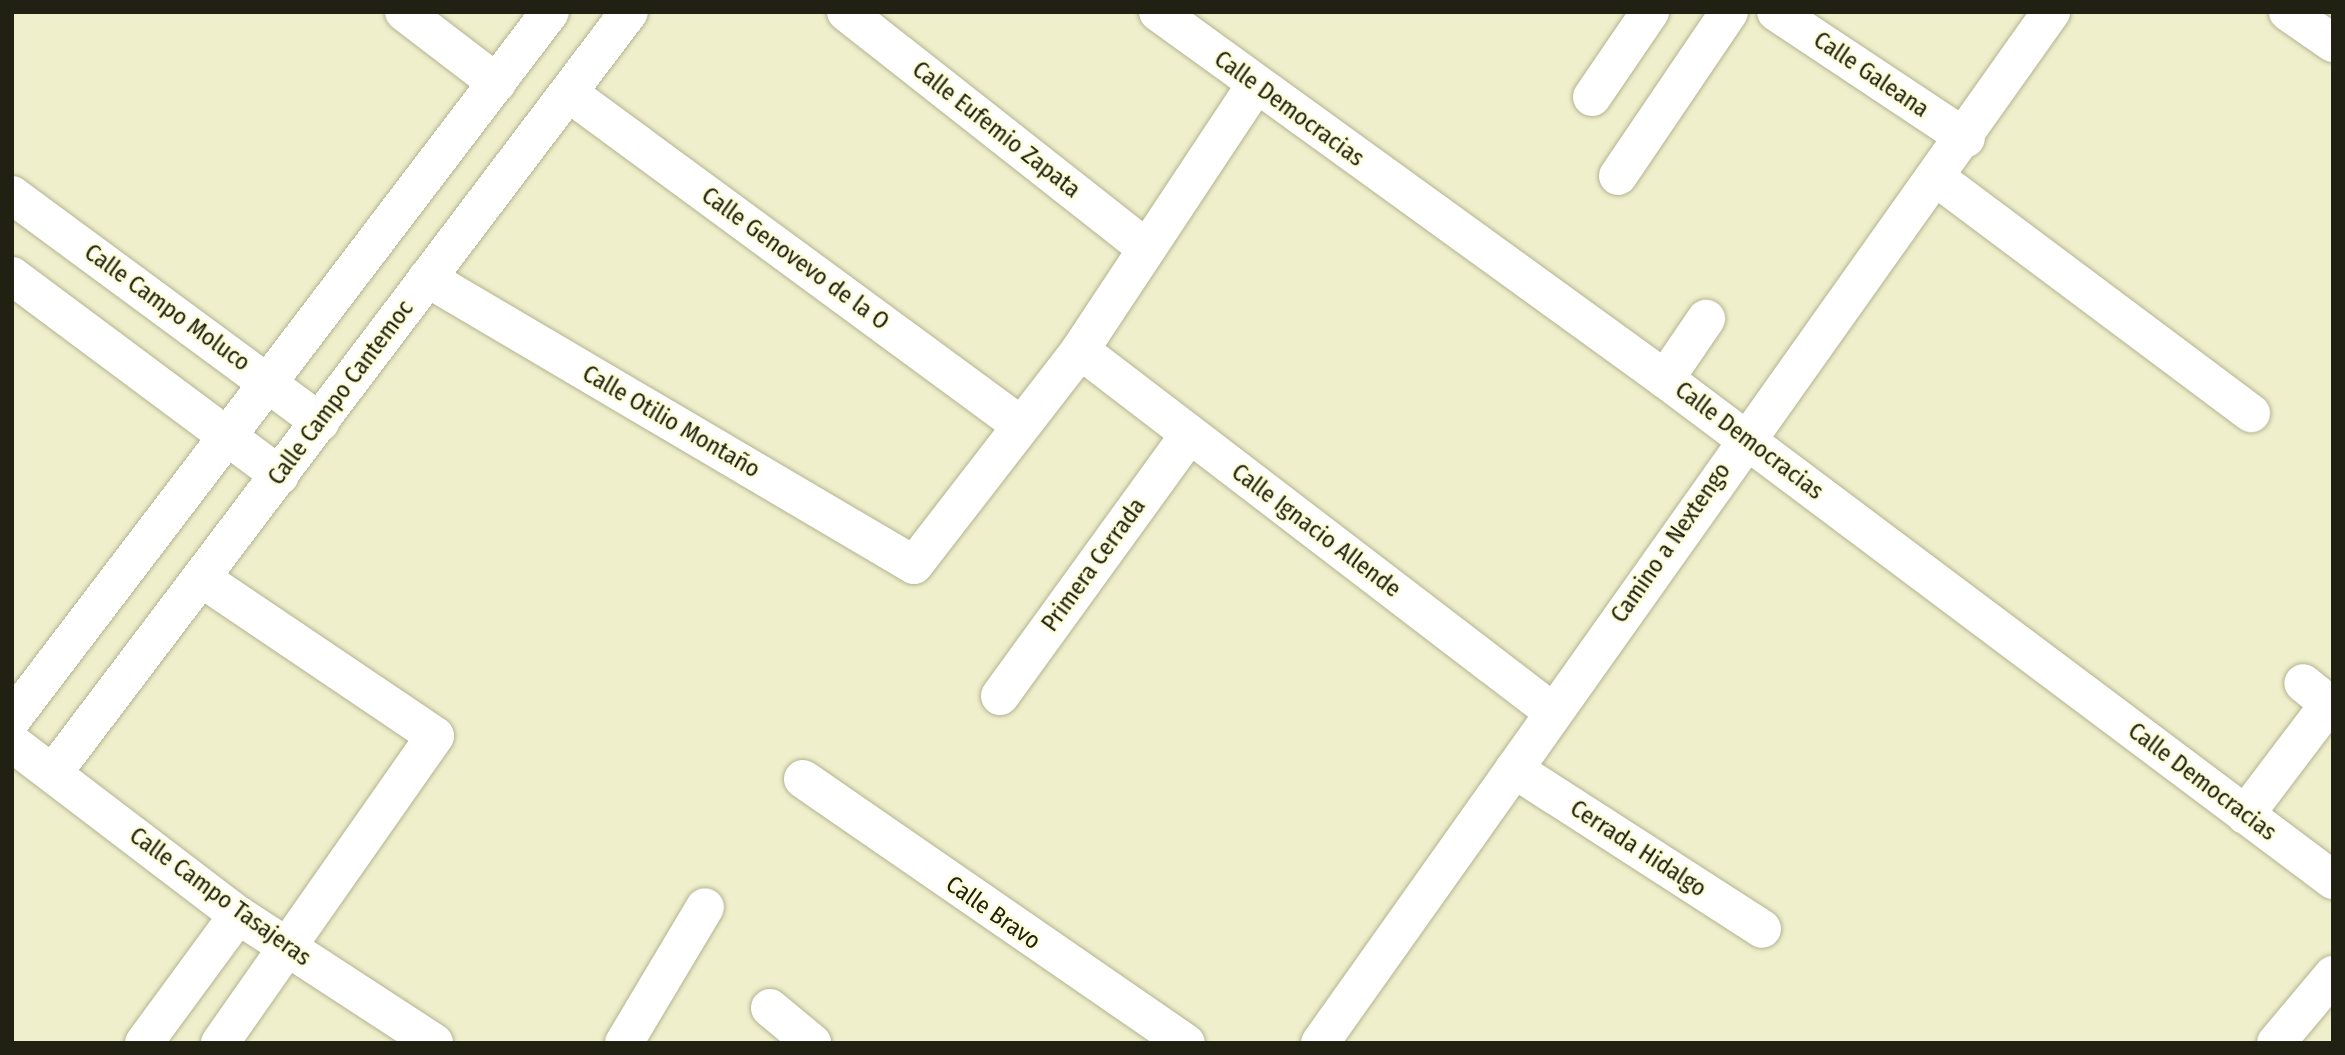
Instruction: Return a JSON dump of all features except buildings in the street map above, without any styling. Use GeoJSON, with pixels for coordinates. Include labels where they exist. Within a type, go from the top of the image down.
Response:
{"type":"FeatureCollection","features":[{"type":"Feature","properties":{"kind":"street"},"geometry":{"type":"LineString","coordinates":[[404,12],[497,83]]}},
{"type":"Feature","properties":{"kind":"street"},"geometry":{"type":"LineString","coordinates":[[12,719],[550,12]]}},
{"type":"Feature","properties":{"kind":"street","name":"Calle Campo Cantemoc"},"geometry":{"type":"LineString","coordinates":[[53,773],[427,278],[570,94],[629,12]]}},
{"type":"Feature","properties":{"kind":"street","name":"Calle Eufemio Zapata"},"geometry":{"type":"LineString","coordinates":[[846,12],[1146,248]]}},
{"type":"Feature","properties":{"kind":"street","name":"Calle Democracias"},"geometry":{"type":"LineString","coordinates":[[1158,12],[1255,86],[1665,379],[2333,880]]}},
{"type":"Feature","properties":{"kind":"street"},"geometry":{"type":"LineString","coordinates":[[1592,97],[1650,12]]}},
{"type":"Feature","properties":{"kind":"street"},"geometry":{"type":"LineString","coordinates":[[1618,176],[1729,12]]}},
{"type":"Feature","properties":{"kind":"street","name":"Calle Galeana"},"geometry":{"type":"LineString","coordinates":[[1776,12],[1966,138]]}},
{"type":"Feature","properties":{"kind":"street","name":"Camino a Nextengo"},"geometry":{"type":"LineString","coordinates":[[1320,1043],[1745,439],[1938,180],[2051,12]]}},
{"type":"Feature","properties":{"kind":"street"},"geometry":{"type":"LineString","coordinates":[[2288,12],[2333,43]]}},
{"type":"Feature","properties":{"kind":"street"},"geometry":{"type":"LineString","coordinates":[[1019,424],[1080,350],[1255,86]]}},
{"type":"Feature","properties":{"kind":"street","name":"Calle Genovevo de la O"},"geometry":{"type":"LineString","coordinates":[[570,94],[1019,424]]}},
{"type":"Feature","properties":{"kind":"street"},"geometry":{"type":"LineString","coordinates":[[1938,180],[2251,413]]}},
{"type":"Feature","properties":{"kind":"street","name":"Calle Campo Moluco"},"geometry":{"type":"LineString","coordinates":[[12,195],[320,422]]}},
{"type":"Feature","properties":{"kind":"street"},"geometry":{"type":"LineString","coordinates":[[12,276],[280,476]]}},
{"type":"Feature","properties":{"kind":"street","name":"Calle Otilio Montaño"},"geometry":{"type":"LineString","coordinates":[[427,278],[914,565],[1019,424]]}},
{"type":"Feature","properties":{"kind":"street"},"geometry":{"type":"LineString","coordinates":[[1665,379],[1706,319]]}},
{"type":"Feature","properties":{"kind":"street","name":"Calle Ignacio Allende"},"geometry":{"type":"LineString","coordinates":[[1080,350],[1553,712]]}},
{"type":"Feature","properties":{"kind":"street","name":"Primera Cerrada"},"geometry":{"type":"LineString","coordinates":[[1000,696],[1189,435]]}},
{"type":"Feature","properties":{"kind":"street"},"geometry":{"type":"LineString","coordinates":[[201,578],[435,736],[219,1043]]}},
{"type":"Feature","properties":{"kind":"street"},"geometry":{"type":"LineString","coordinates":[[2245,815],[2329,704],[2303,683]]}},
{"type":"Feature","properties":{"kind":"street","name":"Calle Campo Tasajeras"},"geometry":{"type":"LineString","coordinates":[[12,743],[238,915],[434,1043]]}},
{"type":"Feature","properties":{"kind":"street","name":"Cerrada Hidalgo"},"geometry":{"type":"LineString","coordinates":[[1514,769],[1762,929]]}},
{"type":"Feature","properties":{"kind":"street","name":"Calle Bravo"},"geometry":{"type":"LineString","coordinates":[[803,779],[1186,1043]]}},
{"type":"Feature","properties":{"kind":"street"},"geometry":{"type":"LineString","coordinates":[[624,1043],[705,907]]}},
{"type":"Feature","properties":{"kind":"street"},"geometry":{"type":"LineString","coordinates":[[144,1043],[238,915]]}},
{"type":"Feature","properties":{"kind":"street"},"geometry":{"type":"LineString","coordinates":[[2276,1043],[2333,975]]}},
{"type":"Feature","properties":{"kind":"street"},"geometry":{"type":"LineString","coordinates":[[770,1008],[812,1043]]}}]}
